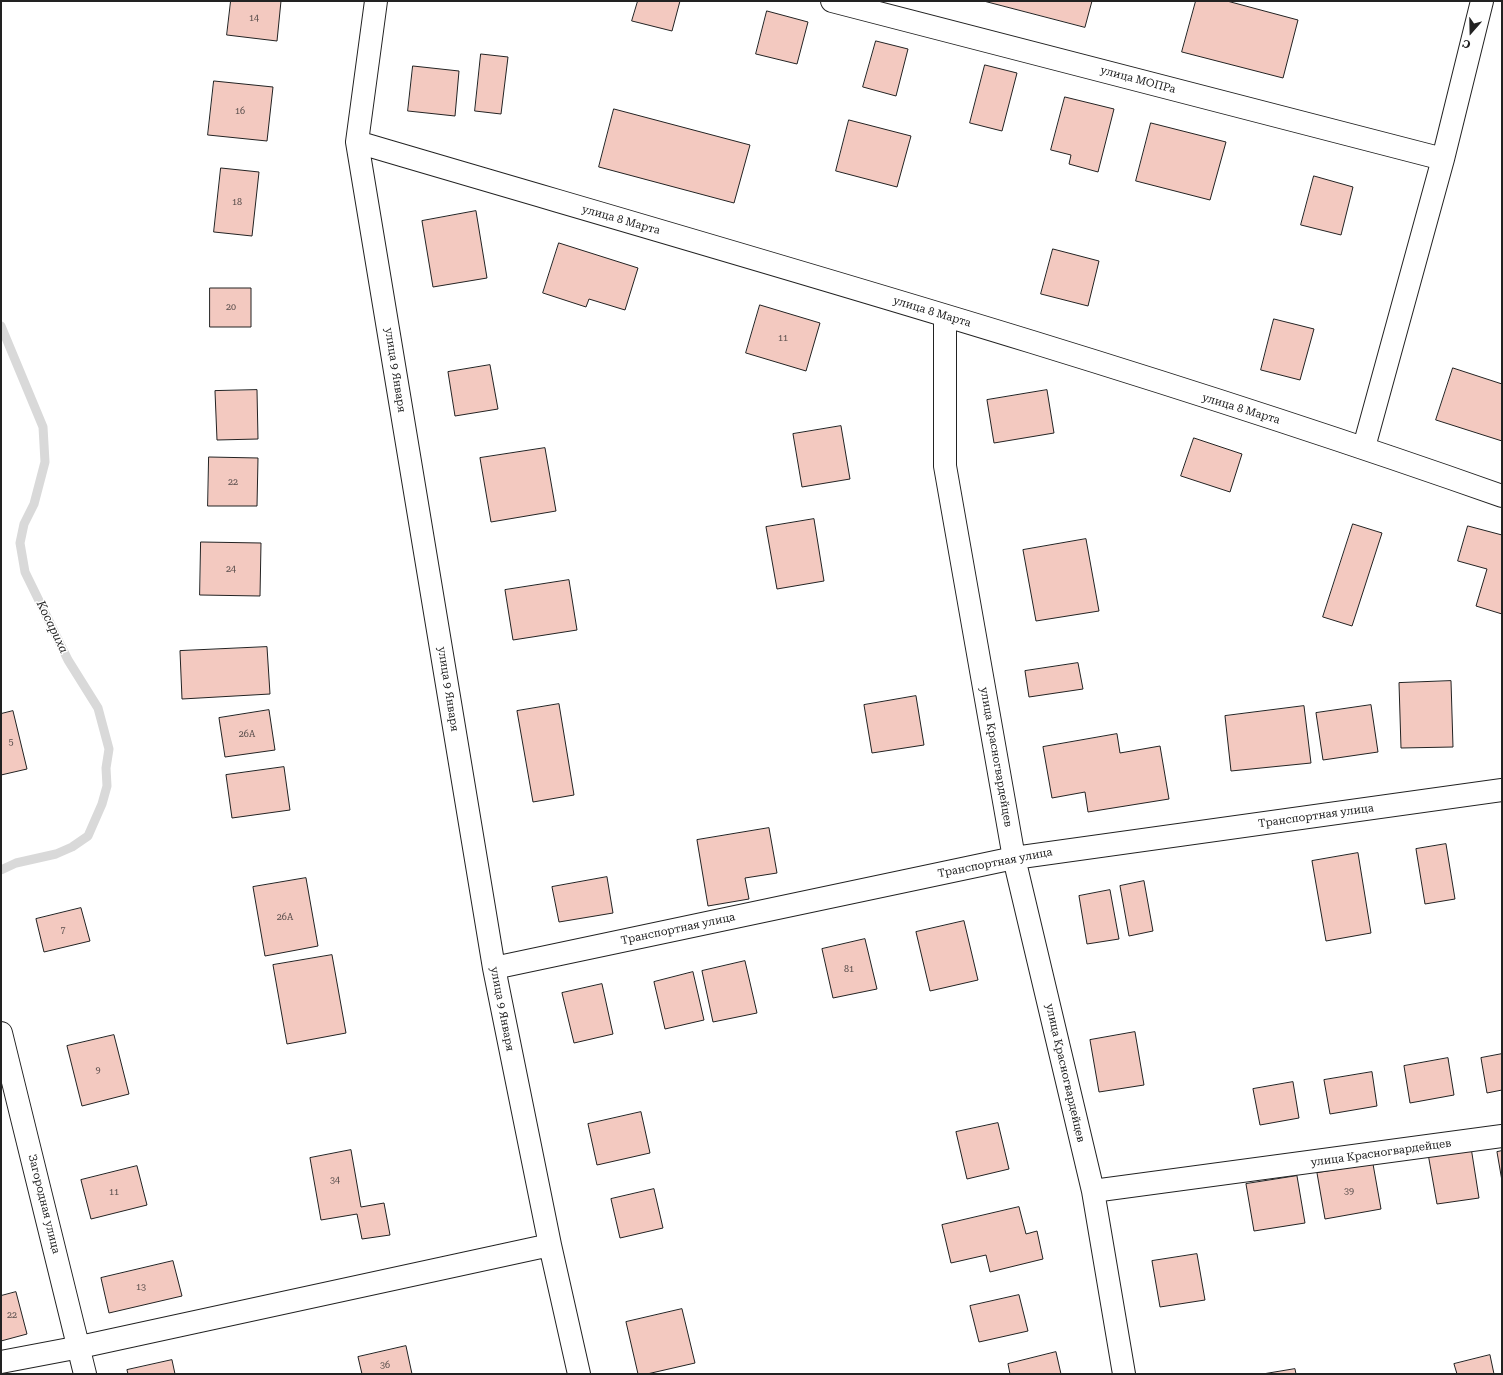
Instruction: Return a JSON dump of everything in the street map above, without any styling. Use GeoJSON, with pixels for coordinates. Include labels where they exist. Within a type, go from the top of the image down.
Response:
{"type":"FeatureCollection","features":[{"type":"Feature","properties":{"kind":"street","name":"улица 9 Января"},"geometry":{"type":"LineString","coordinates":[[376,1],[358,142],[494,968],[550,1245],[578,1374]]}},
{"type":"Feature","properties":{"kind":"street","name":"улица МОПРа"},"geometry":{"type":"LineString","coordinates":[[832,1],[1443,159]]}},
{"type":"Feature","properties":{"kind":"street"},"geometry":{"type":"LineString","coordinates":[[1364,448],[1443,159],[1482,1]]}},
{"type":"Feature","properties":{"kind":"street","name":"улица 8 Марта"},"geometry":{"type":"LineString","coordinates":[[358,142],[945,316],[1364,448],[1502,496]]}},
{"type":"Feature","properties":{"kind":"street","name":"улица Красногвардейцев"},"geometry":{"type":"LineString","coordinates":[[945,316],[945,466],[1014,858],[1093,1191],[1124,1374]]}},
{"type":"Feature","properties":{"kind":"street","name":"Транспортная улица"},"geometry":{"type":"LineString","coordinates":[[494,968],[1014,858],[1502,790]]}},
{"type":"Feature","properties":{"kind":"street","name":"Загородная улица"},"geometry":{"type":"LineString","coordinates":[[1,1033],[86,1374]]}},
{"type":"Feature","properties":{"kind":"street","name":"улица Красногвардейцев"},"geometry":{"type":"LineString","coordinates":[[1093,1191],[1502,1136]]}},
{"type":"Feature","properties":{"kind":"street"},"geometry":{"type":"LineString","coordinates":[[1,1362],[80,1347],[550,1245]]}},
{"type":"Feature","properties":{"kind":"building"},"geometry":{"type":"Polygon","coordinates":[[[231,1],[281,1],[277,41],[227,35],[231,1]]]}},
{"type":"Feature","properties":{"kind":"building"},"geometry":{"type":"Polygon","coordinates":[[[638,1],[680,1],[672,31],[632,21],[638,1]]]}},
{"type":"Feature","properties":{"kind":"building"},"geometry":{"type":"Polygon","coordinates":[[[984,1],[1092,1],[1085,27],[984,1]]]}},
{"type":"Feature","properties":{"kind":"building"},"geometry":{"type":"Polygon","coordinates":[[[1196,1],[1227,1],[1298,20],[1283,78],[1182,52],[1196,1]]]}},
{"type":"Feature","properties":{"kind":"building"},"geometry":{"type":"Polygon","coordinates":[[[767,11],[808,22],[797,64],[756,54],[767,11]]]}},
{"type":"Feature","properties":{"kind":"building"},"geometry":{"type":"Polygon","coordinates":[[[876,41],[908,49],[896,96],[863,87],[876,41]]]}},
{"type":"Feature","properties":{"kind":"building"},"geometry":{"type":"Polygon","coordinates":[[[481,54],[508,57],[501,114],[475,111],[481,54]]]}},
{"type":"Feature","properties":{"kind":"building"},"geometry":{"type":"Polygon","coordinates":[[[985,65],[1017,73],[1002,131],[970,123],[985,65]]]}},
{"type":"Feature","properties":{"kind":"building"},"geometry":{"type":"Polygon","coordinates":[[[413,66],[459,71],[455,116],[408,111],[413,66]]]}},
{"type":"Feature","properties":{"kind":"building"},"geometry":{"type":"Polygon","coordinates":[[[214,81],[273,87],[267,141],[208,135],[214,81]]]}},
{"type":"Feature","properties":{"kind":"building"},"geometry":{"type":"Polygon","coordinates":[[[1065,97],[1114,109],[1098,172],[1069,164],[1071,155],[1051,150],[1065,97]]]}},
{"type":"Feature","properties":{"kind":"building"},"geometry":{"type":"Polygon","coordinates":[[[614,109],[750,145],[734,203],[599,167],[614,109]]]}},
{"type":"Feature","properties":{"kind":"building"},"geometry":{"type":"Polygon","coordinates":[[[849,120],[911,136],[897,187],[836,171],[849,120]]]}},
{"type":"Feature","properties":{"kind":"building"},"geometry":{"type":"Polygon","coordinates":[[[1151,123],[1226,142],[1210,200],[1136,181],[1151,123]]]}},
{"type":"Feature","properties":{"kind":"building"},"geometry":{"type":"Polygon","coordinates":[[[221,168],[259,172],[252,236],[214,232],[221,168]]]}},
{"type":"Feature","properties":{"kind":"building"},"geometry":{"type":"Polygon","coordinates":[[[1314,176],[1353,187],[1341,235],[1301,225],[1314,176]]]}},
{"type":"Feature","properties":{"kind":"building"},"geometry":{"type":"Polygon","coordinates":[[[476,211],[487,278],[433,287],[422,221],[476,211]]]}},
{"type":"Feature","properties":{"kind":"building"},"geometry":{"type":"Polygon","coordinates":[[[559,243],[638,268],[625,310],[589,299],[586,307],[543,293],[559,243]]]}},
{"type":"Feature","properties":{"kind":"building"},"geometry":{"type":"Polygon","coordinates":[[[1053,249],[1099,261],[1088,306],[1041,294],[1053,249]]]}},
{"type":"Feature","properties":{"kind":"building"},"geometry":{"type":"Polygon","coordinates":[[[210,288],[251,288],[251,327],[210,327],[210,288]]]}},
{"type":"Feature","properties":{"kind":"building"},"geometry":{"type":"Polygon","coordinates":[[[760,305],[820,323],[806,371],[746,353],[760,305]]]}},
{"type":"Feature","properties":{"kind":"building"},"geometry":{"type":"Polygon","coordinates":[[[1274,319],[1314,329],[1300,380],[1261,370],[1274,319]]]}},
{"type":"Feature","properties":{"kind":"building"},"geometry":{"type":"Polygon","coordinates":[[[490,365],[498,409],[455,416],[448,372],[490,365]]]}},
{"type":"Feature","properties":{"kind":"building"},"geometry":{"type":"Polygon","coordinates":[[[1453,368],[1502,384],[1502,441],[1436,420],[1453,368]]]}},
{"type":"Feature","properties":{"kind":"building"},"geometry":{"type":"Polygon","coordinates":[[[257,390],[258,439],[217,440],[215,391],[257,390]]]}},
{"type":"Feature","properties":{"kind":"building"},"geometry":{"type":"Polygon","coordinates":[[[1047,390],[1054,433],[994,443],[987,400],[1047,390]]]}},
{"type":"Feature","properties":{"kind":"building"},"geometry":{"type":"Polygon","coordinates":[[[841,426],[850,479],[802,487],[793,434],[841,426]]]}},
{"type":"Feature","properties":{"kind":"building"},"geometry":{"type":"Polygon","coordinates":[[[1194,438],[1242,454],[1230,492],[1181,476],[1194,438]]]}},
{"type":"Feature","properties":{"kind":"building"},"geometry":{"type":"Polygon","coordinates":[[[545,448],[556,511],[491,522],[480,458],[545,448]]]}},
{"type":"Feature","properties":{"kind":"building"},"geometry":{"type":"Polygon","coordinates":[[[209,457],[258,458],[257,506],[208,506],[209,457]]]}},
{"type":"Feature","properties":{"kind":"building"},"geometry":{"type":"Polygon","coordinates":[[[814,519],[824,581],[777,589],[766,527],[814,519]]]}},
{"type":"Feature","properties":{"kind":"building"},"geometry":{"type":"Polygon","coordinates":[[[1353,524],[1382,533],[1352,626],[1323,617],[1353,524]]]}},
{"type":"Feature","properties":{"kind":"building"},"geometry":{"type":"Polygon","coordinates":[[[1468,526],[1502,535],[1502,614],[1476,606],[1487,569],[1458,561],[1468,526]]]}},
{"type":"Feature","properties":{"kind":"building"},"geometry":{"type":"Polygon","coordinates":[[[1086,539],[1099,611],[1036,621],[1023,550],[1086,539]]]}},
{"type":"Feature","properties":{"kind":"building"},"geometry":{"type":"Polygon","coordinates":[[[201,542],[261,543],[260,596],[200,595],[201,542]]]}},
{"type":"Feature","properties":{"kind":"building"},"geometry":{"type":"Polygon","coordinates":[[[569,580],[577,630],[513,640],[505,590],[569,580]]]}},
{"type":"Feature","properties":{"kind":"building"},"geometry":{"type":"Polygon","coordinates":[[[267,647],[270,694],[182,699],[180,651],[267,647]]]}},
{"type":"Feature","properties":{"kind":"building"},"geometry":{"type":"Polygon","coordinates":[[[1078,663],[1083,689],[1029,697],[1025,671],[1078,663]]]}},
{"type":"Feature","properties":{"kind":"building"},"geometry":{"type":"Polygon","coordinates":[[[1451,681],[1453,747],[1401,748],[1399,683],[1451,681]]]}},
{"type":"Feature","properties":{"kind":"building"},"geometry":{"type":"Polygon","coordinates":[[[916,696],[924,745],[872,753],[864,705],[916,696]]]}},
{"type":"Feature","properties":{"kind":"building"},"geometry":{"type":"Polygon","coordinates":[[[559,704],[574,795],[533,802],[517,711],[559,704]]]}},
{"type":"Feature","properties":{"kind":"building"},"geometry":{"type":"Polygon","coordinates":[[[1371,705],[1378,752],[1323,760],[1316,713],[1371,705]]]}},
{"type":"Feature","properties":{"kind":"building"},"geometry":{"type":"Polygon","coordinates":[[[1304,706],[1311,763],[1231,771],[1225,716],[1304,706]]]}},
{"type":"Feature","properties":{"kind":"building"},"geometry":{"type":"Polygon","coordinates":[[[269,710],[275,750],[225,757],[219,718],[269,710]]]}},
{"type":"Feature","properties":{"kind":"building"},"geometry":{"type":"Polygon","coordinates":[[[13,711],[27,769],[1,775],[1,714],[13,711]]]}},
{"type":"Feature","properties":{"kind":"building"},"geometry":{"type":"Polygon","coordinates":[[[1117,734],[1120,753],[1160,746],[1169,799],[1088,812],[1085,792],[1052,798],[1043,747],[1117,734]]]}},
{"type":"Feature","properties":{"kind":"building"},"geometry":{"type":"Polygon","coordinates":[[[284,767],[290,810],[232,818],[226,775],[284,767]]]}},
{"type":"Feature","properties":{"kind":"building"},"geometry":{"type":"Polygon","coordinates":[[[769,828],[777,873],[745,878],[749,899],[708,906],[697,840],[769,828]]]}},
{"type":"Feature","properties":{"kind":"building"},"geometry":{"type":"Polygon","coordinates":[[[1446,844],[1455,899],[1425,904],[1416,849],[1446,844]]]}},
{"type":"Feature","properties":{"kind":"building"},"geometry":{"type":"Polygon","coordinates":[[[1358,853],[1371,933],[1326,941],[1312,861],[1358,853]]]}},
{"type":"Feature","properties":{"kind":"building"},"geometry":{"type":"Polygon","coordinates":[[[607,877],[613,913],[559,922],[552,887],[607,877]]]}},
{"type":"Feature","properties":{"kind":"building"},"geometry":{"type":"Polygon","coordinates":[[[306,878],[318,946],[265,956],[253,887],[306,878]]]}},
{"type":"Feature","properties":{"kind":"building"},"geometry":{"type":"Polygon","coordinates":[[[1144,881],[1153,931],[1129,936],[1120,886],[1144,881]]]}},
{"type":"Feature","properties":{"kind":"building"},"geometry":{"type":"Polygon","coordinates":[[[1110,890],[1119,939],[1087,944],[1079,896],[1110,890]]]}},
{"type":"Feature","properties":{"kind":"building"},"geometry":{"type":"Polygon","coordinates":[[[81,908],[90,941],[44,952],[36,919],[81,908]]]}},
{"type":"Feature","properties":{"kind":"building"},"geometry":{"type":"Polygon","coordinates":[[[964,921],[978,980],[930,991],[916,932],[964,921]]]}},
{"type":"Feature","properties":{"kind":"building"},"geometry":{"type":"Polygon","coordinates":[[[865,939],[877,989],[833,998],[822,949],[865,939]]]}},
{"type":"Feature","properties":{"kind":"building"},"geometry":{"type":"Polygon","coordinates":[[[332,955],[346,1033],[287,1044],[273,965],[332,955]]]}},
{"type":"Feature","properties":{"kind":"building"},"geometry":{"type":"Polygon","coordinates":[[[745,961],[757,1013],[713,1022],[702,971],[745,961]]]}},
{"type":"Feature","properties":{"kind":"building"},"geometry":{"type":"Polygon","coordinates":[[[693,972],[704,1020],[665,1029],[654,982],[693,972]]]}},
{"type":"Feature","properties":{"kind":"building"},"geometry":{"type":"Polygon","coordinates":[[[602,984],[613,1034],[574,1043],[562,993],[602,984]]]}},
{"type":"Feature","properties":{"kind":"building"},"geometry":{"type":"Polygon","coordinates":[[[1135,1032],[1144,1085],[1099,1092],[1090,1040],[1135,1032]]]}},
{"type":"Feature","properties":{"kind":"building"},"geometry":{"type":"Polygon","coordinates":[[[114,1035],[129,1094],[82,1106],[67,1046],[114,1035]]]}},
{"type":"Feature","properties":{"kind":"building"},"geometry":{"type":"Polygon","coordinates":[[[1502,1054],[1502,1090],[1487,1093],[1481,1058],[1502,1054]]]}},
{"type":"Feature","properties":{"kind":"building"},"geometry":{"type":"Polygon","coordinates":[[[1448,1058],[1454,1095],[1410,1103],[1404,1066],[1448,1058]]]}},
{"type":"Feature","properties":{"kind":"building"},"geometry":{"type":"Polygon","coordinates":[[[1372,1072],[1377,1106],[1330,1114],[1324,1080],[1372,1072]]]}},
{"type":"Feature","properties":{"kind":"building"},"geometry":{"type":"Polygon","coordinates":[[[1293,1082],[1299,1118],[1260,1125],[1253,1089],[1293,1082]]]}},
{"type":"Feature","properties":{"kind":"building"},"geometry":{"type":"Polygon","coordinates":[[[641,1112],[650,1153],[597,1165],[588,1124],[641,1112]]]}},
{"type":"Feature","properties":{"kind":"building"},"geometry":{"type":"Polygon","coordinates":[[[998,1123],[1009,1169],[967,1179],[956,1132],[998,1123]]]}},
{"type":"Feature","properties":{"kind":"building"},"geometry":{"type":"Polygon","coordinates":[[[1470,1141],[1479,1198],[1437,1204],[1427,1148],[1470,1141]]]}},
{"type":"Feature","properties":{"kind":"building"},"geometry":{"type":"Polygon","coordinates":[[[351,1150],[361,1207],[384,1203],[390,1235],[362,1239],[357,1214],[321,1220],[310,1158],[351,1150]]]}},
{"type":"Feature","properties":{"kind":"building"},"geometry":{"type":"Polygon","coordinates":[[[1502,1151],[1502,1181],[1497,1152],[1502,1151]]]}},
{"type":"Feature","properties":{"kind":"building"},"geometry":{"type":"Polygon","coordinates":[[[1373,1164],[1381,1209],[1325,1219],[1317,1173],[1373,1164]]]}},
{"type":"Feature","properties":{"kind":"building"},"geometry":{"type":"Polygon","coordinates":[[[137,1166],[147,1205],[91,1219],[81,1180],[137,1166]]]}},
{"type":"Feature","properties":{"kind":"building"},"geometry":{"type":"Polygon","coordinates":[[[1297,1176],[1305,1223],[1254,1231],[1246,1184],[1297,1176]]]}},
{"type":"Feature","properties":{"kind":"building"},"geometry":{"type":"Polygon","coordinates":[[[654,1189],[663,1228],[620,1238],[611,1199],[654,1189]]]}},
{"type":"Feature","properties":{"kind":"building"},"geometry":{"type":"Polygon","coordinates":[[[1019,1207],[1026,1234],[1037,1231],[1043,1259],[990,1272],[986,1255],[951,1263],[942,1225],[1019,1207]]]}},
{"type":"Feature","properties":{"kind":"building"},"geometry":{"type":"Polygon","coordinates":[[[1197,1254],[1205,1300],[1160,1307],[1152,1261],[1197,1254]]]}},
{"type":"Feature","properties":{"kind":"building"},"geometry":{"type":"Polygon","coordinates":[[[173,1261],[182,1296],[109,1313],[101,1278],[173,1261]]]}},
{"type":"Feature","properties":{"kind":"building"},"geometry":{"type":"Polygon","coordinates":[[[16,1292],[27,1334],[1,1341],[1,1296],[16,1292]]]}},
{"type":"Feature","properties":{"kind":"building"},"geometry":{"type":"Polygon","coordinates":[[[1019,1295],[1028,1331],[979,1342],[970,1306],[1019,1295]]]}},
{"type":"Feature","properties":{"kind":"building"},"geometry":{"type":"Polygon","coordinates":[[[682,1309],[695,1363],[647,1374],[638,1374],[626,1322],[682,1309]]]}},
{"type":"Feature","properties":{"kind":"building"},"geometry":{"type":"Polygon","coordinates":[[[406,1346],[412,1374],[362,1374],[358,1357],[406,1346]]]}},
{"type":"Feature","properties":{"kind":"building"},"geometry":{"type":"Polygon","coordinates":[[[1056,1352],[1061,1374],[1010,1374],[1008,1364],[1056,1352]]]}},
{"type":"Feature","properties":{"kind":"building"},"geometry":{"type":"Polygon","coordinates":[[[1490,1355],[1494,1374],[1457,1374],[1454,1364],[1490,1355]]]}},
{"type":"Feature","properties":{"kind":"building"},"geometry":{"type":"Polygon","coordinates":[[[172,1360],[175,1374],[128,1374],[127,1370],[172,1360]]]}},
{"type":"Feature","properties":{"kind":"building"},"geometry":{"type":"Polygon","coordinates":[[[1295,1369],[1296,1374],[1263,1374],[1295,1369]]]}},
{"type":"Feature","properties":{"kind":"waterway","name":"Косариха"},"geometry":{"type":"LineString","coordinates":[[1,326],[43,427],[45,462],[34,504],[24,524],[20,543],[25,572],[68,660],[98,708],[109,749],[106,768],[107,786],[102,804],[88,836],[72,847],[56,854],[16,863],[1,870]]}}]}
